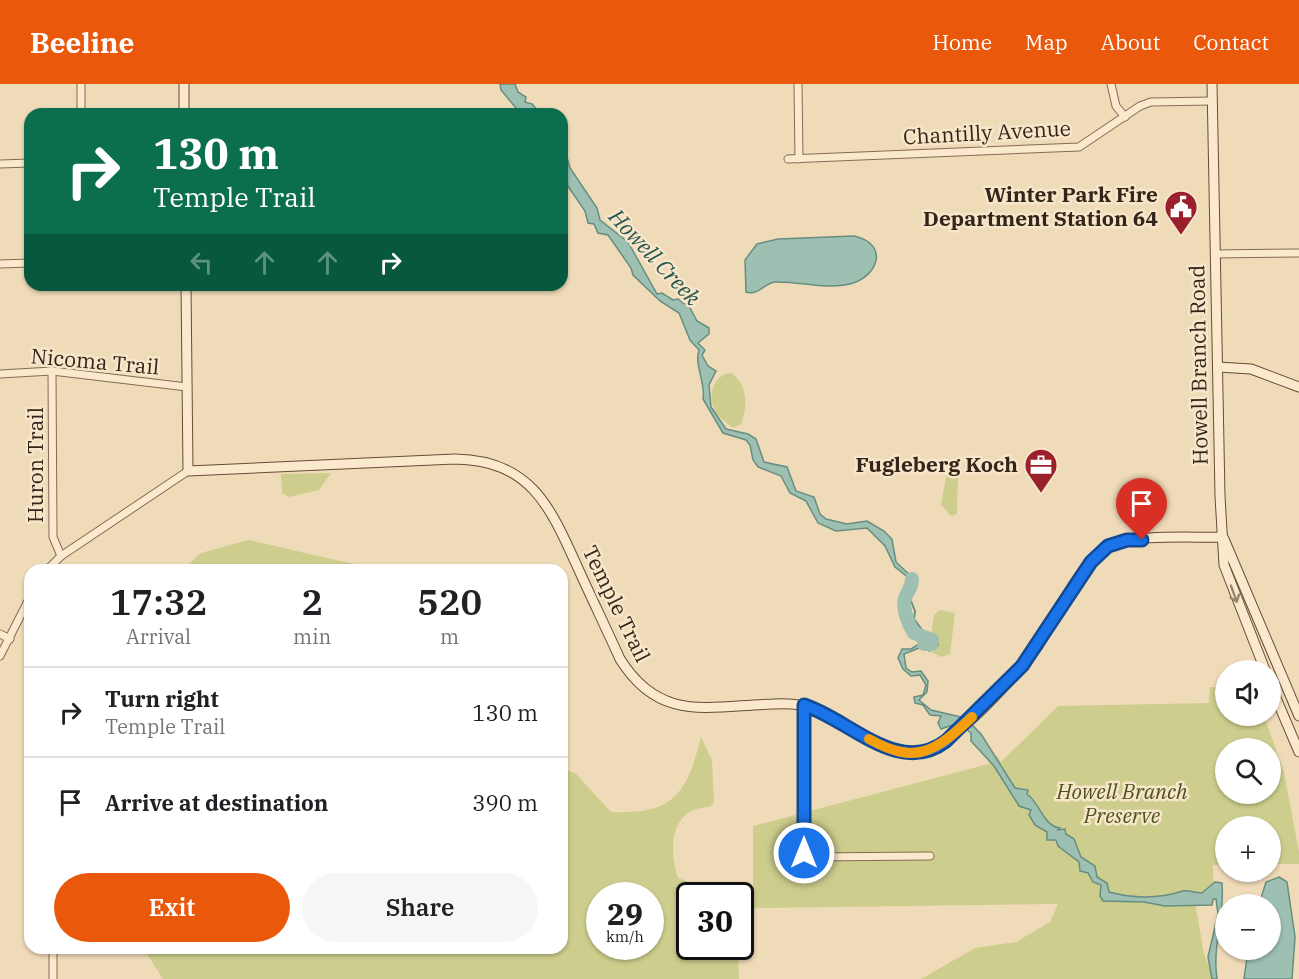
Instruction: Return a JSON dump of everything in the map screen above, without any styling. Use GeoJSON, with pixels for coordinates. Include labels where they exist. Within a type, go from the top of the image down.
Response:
{"type":"FeatureCollection","features":[{"type":"Feature","properties":{"kind":"street"},"geometry":{"type":"LineString","coordinates":[[81,84],[81,108]]}},
{"type":"Feature","properties":{"kind":"street"},"geometry":{"type":"LineString","coordinates":[[184,84],[184,108]]}},
{"type":"Feature","properties":{"kind":"street"},"geometry":{"type":"LineString","coordinates":[[798,84],[799,159]]}},
{"type":"Feature","properties":{"kind":"street"},"geometry":{"type":"LineString","coordinates":[[1111,84],[1116,106],[1125,117]]}},
{"type":"Feature","properties":{"kind":"street","name":"Howell Branch Road"},"geometry":{"type":"LineString","coordinates":[[1212,84],[1224,566],[1261,660]]}},
{"type":"Feature","properties":{"kind":"street","name":"Chantilly Avenue"},"geometry":{"type":"LineString","coordinates":[[788,159],[1079,147],[1151,102],[1212,101]]}},
{"type":"Feature","properties":{"kind":"street"},"geometry":{"type":"LineString","coordinates":[[0,164],[24,163]]}},
{"type":"Feature","properties":{"kind":"street"},"geometry":{"type":"LineString","coordinates":[[1215,254],[1299,253]]}},
{"type":"Feature","properties":{"kind":"street"},"geometry":{"type":"LineString","coordinates":[[0,264],[24,263]]}},
{"type":"Feature","properties":{"kind":"street"},"geometry":{"type":"LineString","coordinates":[[53,564],[61,556],[188,471],[186,291]]}},
{"type":"Feature","properties":{"kind":"street"},"geometry":{"type":"LineString","coordinates":[[1218,367],[1257,371],[1299,387]]}},
{"type":"Feature","properties":{"kind":"street","name":"Nicoma Trail"},"geometry":{"type":"LineString","coordinates":[[0,374],[52,371],[187,387]]}},
{"type":"Feature","properties":{"kind":"street","name":"Huron Trail"},"geometry":{"type":"LineString","coordinates":[[52,371],[53,537],[61,556]]}},
{"type":"Feature","properties":{"kind":"street","name":"Temple Trail"},"geometry":{"type":"LineString","coordinates":[[188,471],[455,459],[494,464],[523,479],[546,504],[620,659],[633,680],[647,693],[676,705],[804,705],[829,715],[877,743],[907,754],[934,749],[958,730],[1022,666],[1079,577],[1108,546],[1127,540],[1223,537]]}},
{"type":"Feature","properties":{"kind":"street","name":"Howell Branch Road"},"geometry":{"type":"LineString","coordinates":[[1223,537],[1299,716]]}},
{"type":"Feature","properties":{"kind":"street"},"geometry":{"type":"LineString","coordinates":[[0,656],[24,610]]}},
{"type":"Feature","properties":{"kind":"street"},"geometry":{"type":"LineString","coordinates":[[0,634],[10,639]]}},
{"type":"Feature","properties":{"kind":"street"},"geometry":{"type":"LineString","coordinates":[[804,705],[804,853],[807,858],[930,856]]}},
{"type":"Feature","properties":{"kind":"street"},"geometry":{"type":"LineString","coordinates":[[1281,710],[1299,752]]}},
{"type":"Feature","properties":{"kind":"street"},"geometry":{"type":"LineString","coordinates":[[53,954],[53,979]]}},
{"type":"Feature","properties":{"kind":"green space"},"geometry":{"type":"Polygon","coordinates":[[[731,373],[741,383],[745,396],[745,410],[741,424],[733,428],[717,414],[712,399],[716,382],[731,373]]]}},
{"type":"Feature","properties":{"kind":"green space"},"geometry":{"type":"Polygon","coordinates":[[[947,472],[958,472],[957,514],[951,516],[941,505],[947,472]]]}},
{"type":"Feature","properties":{"kind":"green space"},"geometry":{"type":"Polygon","coordinates":[[[331,473],[319,490],[289,497],[282,493],[281,474],[331,473]]]}},
{"type":"Feature","properties":{"kind":"green space"},"geometry":{"type":"Polygon","coordinates":[[[248,540],[357,564],[189,564],[201,553],[248,540]]]}},
{"type":"Feature","properties":{"kind":"green space"},"geometry":{"type":"Polygon","coordinates":[[[940,610],[955,613],[950,654],[941,657],[929,651],[935,648],[937,640],[931,635],[934,615],[940,610]]]}},
{"type":"Feature","properties":{"kind":"green space","name":"Howell Branch Preserve"},"geometry":{"type":"Polygon","coordinates":[[[1210,687],[1215,687],[1215,726],[1268,726],[1272,738],[1215,738],[1215,804],[1281,804],[1281,764],[1299,852],[1299,864],[1281,864],[1281,816],[1215,816],[1214,902],[1195,902],[1204,954],[1214,979],[921,979],[975,948],[1016,942],[1050,922],[1058,904],[754,908],[753,826],[988,764],[997,755],[1001,762],[1058,706],[1209,703],[1210,687]]]}},
{"type":"Feature","properties":{"kind":"green space"},"geometry":{"type":"Polygon","coordinates":[[[701,737],[712,760],[714,802],[710,807],[697,809],[687,814],[675,832],[673,855],[675,867],[678,878],[688,882],[676,882],[676,960],[738,960],[739,979],[163,979],[147,954],[568,954],[568,770],[576,774],[611,812],[649,810],[663,805],[683,787],[696,757],[701,737]]]}},
{"type":"Feature","properties":{"kind":"shaded area"},"geometry":{"type":"Polygon","coordinates":[[[500,84],[515,84],[518,92],[526,97],[525,102],[536,108],[516,108],[501,90],[500,84]]]}},
{"type":"Feature","properties":{"kind":"shaded area"},"geometry":{"type":"Polygon","coordinates":[[[568,161],[570,168],[597,208],[600,220],[628,242],[657,294],[662,293],[673,300],[678,299],[690,308],[697,321],[709,328],[709,334],[698,343],[705,350],[702,355],[708,366],[716,371],[709,385],[711,407],[726,429],[748,434],[756,439],[764,462],[787,467],[796,491],[814,497],[820,514],[826,519],[847,524],[867,521],[884,531],[892,539],[896,562],[913,578],[911,594],[907,593],[910,579],[895,567],[885,546],[867,528],[836,531],[818,523],[806,501],[790,493],[781,476],[758,467],[746,440],[723,433],[703,399],[698,362],[699,350],[690,340],[679,313],[660,301],[633,275],[631,268],[608,235],[598,233],[594,224],[588,223],[585,211],[568,186],[568,161]]]}},
{"type":"Feature","properties":{"kind":"shaded area"},"geometry":{"type":"Polygon","coordinates":[[[854,236],[865,240],[876,253],[873,268],[860,280],[841,286],[775,282],[758,291],[746,292],[745,260],[757,244],[778,239],[854,236]]]}},
{"type":"Feature","properties":{"kind":"shaded area"},"geometry":{"type":"Polygon","coordinates":[[[929,635],[938,642],[938,645],[929,651],[924,646],[904,654],[906,668],[912,672],[921,671],[928,681],[927,692],[919,700],[931,710],[965,718],[981,734],[1015,788],[1028,790],[1027,794],[1046,819],[1060,828],[1058,830],[1065,829],[1066,834],[1074,839],[1081,857],[1095,866],[1097,877],[1107,883],[1109,892],[1148,897],[1185,891],[1202,893],[1215,882],[1222,883],[1222,894],[1215,894],[1212,905],[1165,906],[1144,902],[1103,901],[1100,896],[1101,885],[1093,882],[1088,873],[1080,871],[1079,862],[1058,846],[1056,840],[1047,840],[1047,832],[1035,825],[1029,815],[1031,810],[1019,806],[994,766],[971,741],[971,733],[958,723],[941,729],[938,723],[941,716],[930,715],[923,705],[915,703],[914,697],[923,695],[926,685],[920,675],[911,676],[903,669],[898,658],[902,649],[911,649],[922,642],[930,642],[925,639],[929,635]]]}},
{"type":"Feature","properties":{"kind":"shaded area"},"geometry":{"type":"Polygon","coordinates":[[[1281,878],[1287,882],[1295,937],[1292,979],[1244,979],[1247,960],[1281,960],[1281,894],[1262,894],[1266,882],[1281,882],[1281,878]]]}},
{"type":"Feature","properties":{"kind":"shaded area"},"geometry":{"type":"Polygon","coordinates":[[[1215,927],[1217,979],[1212,979],[1208,957],[1215,927]]]}},
{"type":"Feature","properties":{"kind":"waterway","name":"Howell Creek"},"geometry":{"type":"LineString","coordinates":[[912,579],[904,602],[905,611],[914,633],[932,640],[931,644],[924,644]]}},
{"type":"Feature","properties":{"kind":"waterway"},"geometry":{"type":"LineString","coordinates":[[911,592],[909,596],[915,611],[914,619],[928,638]]}},
{"type":"Feature","properties":{"kind":"slow traffic"},"geometry":{"type":"LineString","coordinates":[[869,739],[897,752],[921,753],[939,746],[972,717]]}},
{"type":"Feature","properties":{"kind":"place","name":"Winter Park Fire Department Station 64"},"geometry":{"type":"Point","coordinates":[1181,236]}},
{"type":"Feature","properties":{"kind":"place","name":"Fugleberg Koch"},"geometry":{"type":"Point","coordinates":[1041,494]}},
{"type":"Feature","properties":{"kind":"route"},"geometry":{"type":"LineString","coordinates":[[804,853],[804,705],[829,715],[897,752],[914,754],[934,749],[946,741],[1022,666],[1091,562],[1108,546],[1127,540],[1142,540]]}}]}
